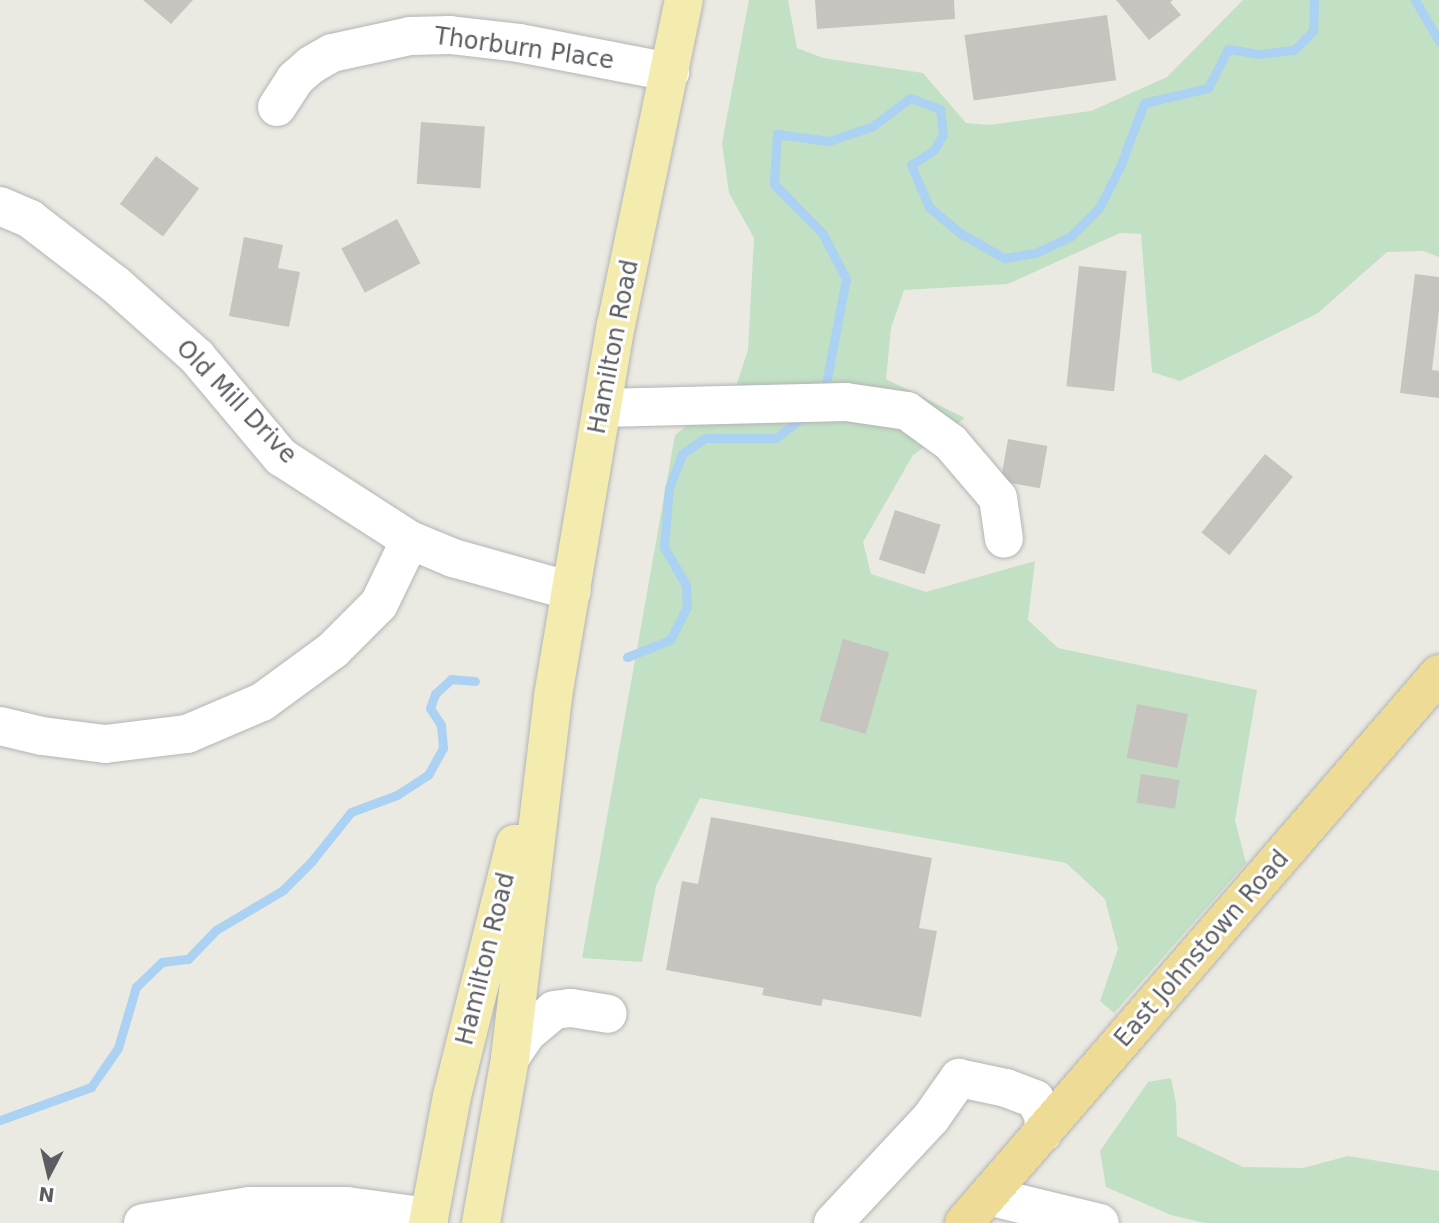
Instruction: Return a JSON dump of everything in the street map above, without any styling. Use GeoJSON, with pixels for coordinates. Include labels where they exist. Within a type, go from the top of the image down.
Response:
{"type":"FeatureCollection","features":[{"type":"Feature","properties":{"kind":"highway","name":"East Johnstown Road"},"geometry":{"type":"LineString","coordinates":[[976,1210],[1439,674]]}},
{"type":"Feature","properties":{"kind":"main road","name":"Hamilton Road"},"geometry":{"type":"LineString","coordinates":[[481,1223],[510,1058],[553,696],[617,325],[684,0]]}},
{"type":"Feature","properties":{"kind":"main road","name":"Hamilton Road"},"geometry":{"type":"LineString","coordinates":[[429,1220],[452,1096],[553,696]]}},
{"type":"Feature","properties":{"kind":"street","name":"Thorburn Place"},"geometry":{"type":"LineString","coordinates":[[277,107],[295,79],[311,65],[332,53],[410,36],[450,35],[519,43],[670,72]]}},
{"type":"Feature","properties":{"kind":"street","name":"Old Mill Drive"},"geometry":{"type":"LineString","coordinates":[[0,206],[30,219],[116,285],[167,330],[197,357],[281,457],[410,540],[453,558],[571,591]]}},
{"type":"Feature","properties":{"kind":"street"},"geometry":{"type":"LineString","coordinates":[[602,408],[846,402],[907,411],[951,443],[998,498],[1004,539]]}},
{"type":"Feature","properties":{"kind":"street"},"geometry":{"type":"LineString","coordinates":[[0,726],[42,736],[105,744],[187,734],[262,702],[333,650],[379,604],[410,540]]}},
{"type":"Feature","properties":{"kind":"street"},"geometry":{"type":"LineString","coordinates":[[510,1058],[527,1033],[554,1010],[571,1008],[608,1014]]}},
{"type":"Feature","properties":{"kind":"street"},"geometry":{"type":"LineString","coordinates":[[834,1223],[931,1118],[959,1078],[1006,1088],[1035,1099],[1044,1117],[1043,1133]]}},
{"type":"Feature","properties":{"kind":"street"},"geometry":{"type":"LineString","coordinates":[[143,1223],[250,1206],[347,1206],[429,1220]]}},
{"type":"Feature","properties":{"kind":"street"},"geometry":{"type":"LineString","coordinates":[[976,1210],[1100,1223]]}},
{"type":"Feature","properties":{"kind":"green space"},"geometry":{"type":"Polygon","coordinates":[[[749,0],[788,0],[797,48],[823,58],[923,73],[966,123],[989,125],[1091,111],[1167,77],[1243,0],[1439,0],[1439,257],[1423,251],[1387,252],[1318,313],[1180,381],[1152,372],[1141,234],[1120,233],[1008,284],[904,290],[891,328],[886,379],[965,418],[913,455],[863,542],[871,574],[926,592],[1035,561],[1028,620],[1058,648],[1257,690],[1235,820],[1246,863],[1114,1013],[1100,1001],[1118,949],[1105,899],[1066,863],[700,798],[656,886],[642,962],[582,958],[675,435],[736,387],[748,350],[754,238],[729,193],[722,143],[749,0]]]}},
{"type":"Feature","properties":{"kind":"green space"},"geometry":{"type":"Polygon","coordinates":[[[1171,1078],[1176,1103],[1177,1136],[1243,1167],[1303,1168],[1348,1156],[1439,1171],[1439,1223],[1205,1223],[1171,1215],[1106,1187],[1100,1151],[1148,1082],[1171,1078]]]}},
{"type":"Feature","properties":{"kind":"building"},"geometry":{"type":"Polygon","coordinates":[[[143,0],[193,0],[171,24],[143,0]]]}},
{"type":"Feature","properties":{"kind":"building"},"geometry":{"type":"Polygon","coordinates":[[[815,0],[954,0],[955,19],[817,29],[815,0]]]}},
{"type":"Feature","properties":{"kind":"building"},"geometry":{"type":"Polygon","coordinates":[[[1116,0],[1173,0],[1170,2],[1181,15],[1149,40],[1116,0]]]}},
{"type":"Feature","properties":{"kind":"building"},"geometry":{"type":"Polygon","coordinates":[[[1107,15],[1116,80],[974,100],[964,35],[1107,15]]]}},
{"type":"Feature","properties":{"kind":"building"},"geometry":{"type":"Polygon","coordinates":[[[421,122],[485,126],[481,188],[417,184],[421,122]]]}},
{"type":"Feature","properties":{"kind":"building"},"geometry":{"type":"Polygon","coordinates":[[[156,156],[199,188],[163,236],[120,204],[156,156]]]}},
{"type":"Feature","properties":{"kind":"building"},"geometry":{"type":"Polygon","coordinates":[[[397,219],[420,263],[365,293],[341,249],[397,219]]]}},
{"type":"Feature","properties":{"kind":"building"},"geometry":{"type":"Polygon","coordinates":[[[244,237],[283,245],[278,268],[300,272],[289,327],[229,316],[244,237]]]}},
{"type":"Feature","properties":{"kind":"building"},"geometry":{"type":"Polygon","coordinates":[[[1079,266],[1127,271],[1114,391],[1066,386],[1079,266]]]}},
{"type":"Feature","properties":{"kind":"building"},"geometry":{"type":"Polygon","coordinates":[[[1415,274],[1439,277],[1439,310],[1432,370],[1439,371],[1439,398],[1400,393],[1415,274]]]}},
{"type":"Feature","properties":{"kind":"building"},"geometry":{"type":"Polygon","coordinates":[[[1008,439],[1047,446],[1040,488],[1001,481],[1008,439]]]}},
{"type":"Feature","properties":{"kind":"building"},"geometry":{"type":"Polygon","coordinates":[[[1265,454],[1293,477],[1229,555],[1201,532],[1265,454]]]}},
{"type":"Feature","properties":{"kind":"building"},"geometry":{"type":"Polygon","coordinates":[[[895,510],[941,525],[925,574],[879,559],[895,510]]]}},
{"type":"Feature","properties":{"kind":"building"},"geometry":{"type":"Polygon","coordinates":[[[843,639],[889,652],[866,734],[820,721],[843,639]]]}},
{"type":"Feature","properties":{"kind":"building"},"geometry":{"type":"Polygon","coordinates":[[[1137,704],[1188,714],[1178,768],[1127,758],[1137,704]]]}},
{"type":"Feature","properties":{"kind":"building"},"geometry":{"type":"Polygon","coordinates":[[[1141,774],[1180,780],[1175,809],[1136,803],[1141,774]]]}},
{"type":"Feature","properties":{"kind":"building"},"geometry":{"type":"Polygon","coordinates":[[[711,817],[932,858],[919,928],[937,931],[921,1017],[823,999],[821,1006],[762,995],[764,988],[666,970],[682,881],[698,884],[711,817]]]}},
{"type":"Feature","properties":{"kind":"waterway"},"geometry":{"type":"LineString","coordinates":[[824,394],[846,279],[823,234],[774,184],[777,134],[829,141],[873,126],[910,98],[940,109],[943,134],[934,150],[911,165],[929,207],[960,233],[1004,258],[1035,253],[1071,236],[1099,208],[1120,167],[1144,103],[1208,88],[1228,49],[1259,54],[1294,50],[1313,31],[1314,0]]}},
{"type":"Feature","properties":{"kind":"waterway"},"geometry":{"type":"LineString","coordinates":[[1415,0],[1439,41]]}},
{"type":"Feature","properties":{"kind":"waterway"},"geometry":{"type":"LineString","coordinates":[[627,657],[670,640],[687,607],[686,585],[664,547],[669,488],[682,454],[705,438],[776,438],[804,416]]}},
{"type":"Feature","properties":{"kind":"waterway"},"geometry":{"type":"LineString","coordinates":[[0,1120],[91,1087],[118,1048],[136,987],[162,962],[188,959],[216,930],[283,890],[311,862],[351,812],[397,795],[428,775],[443,748],[441,725],[430,708],[435,694],[451,679],[475,681]]}}]}
